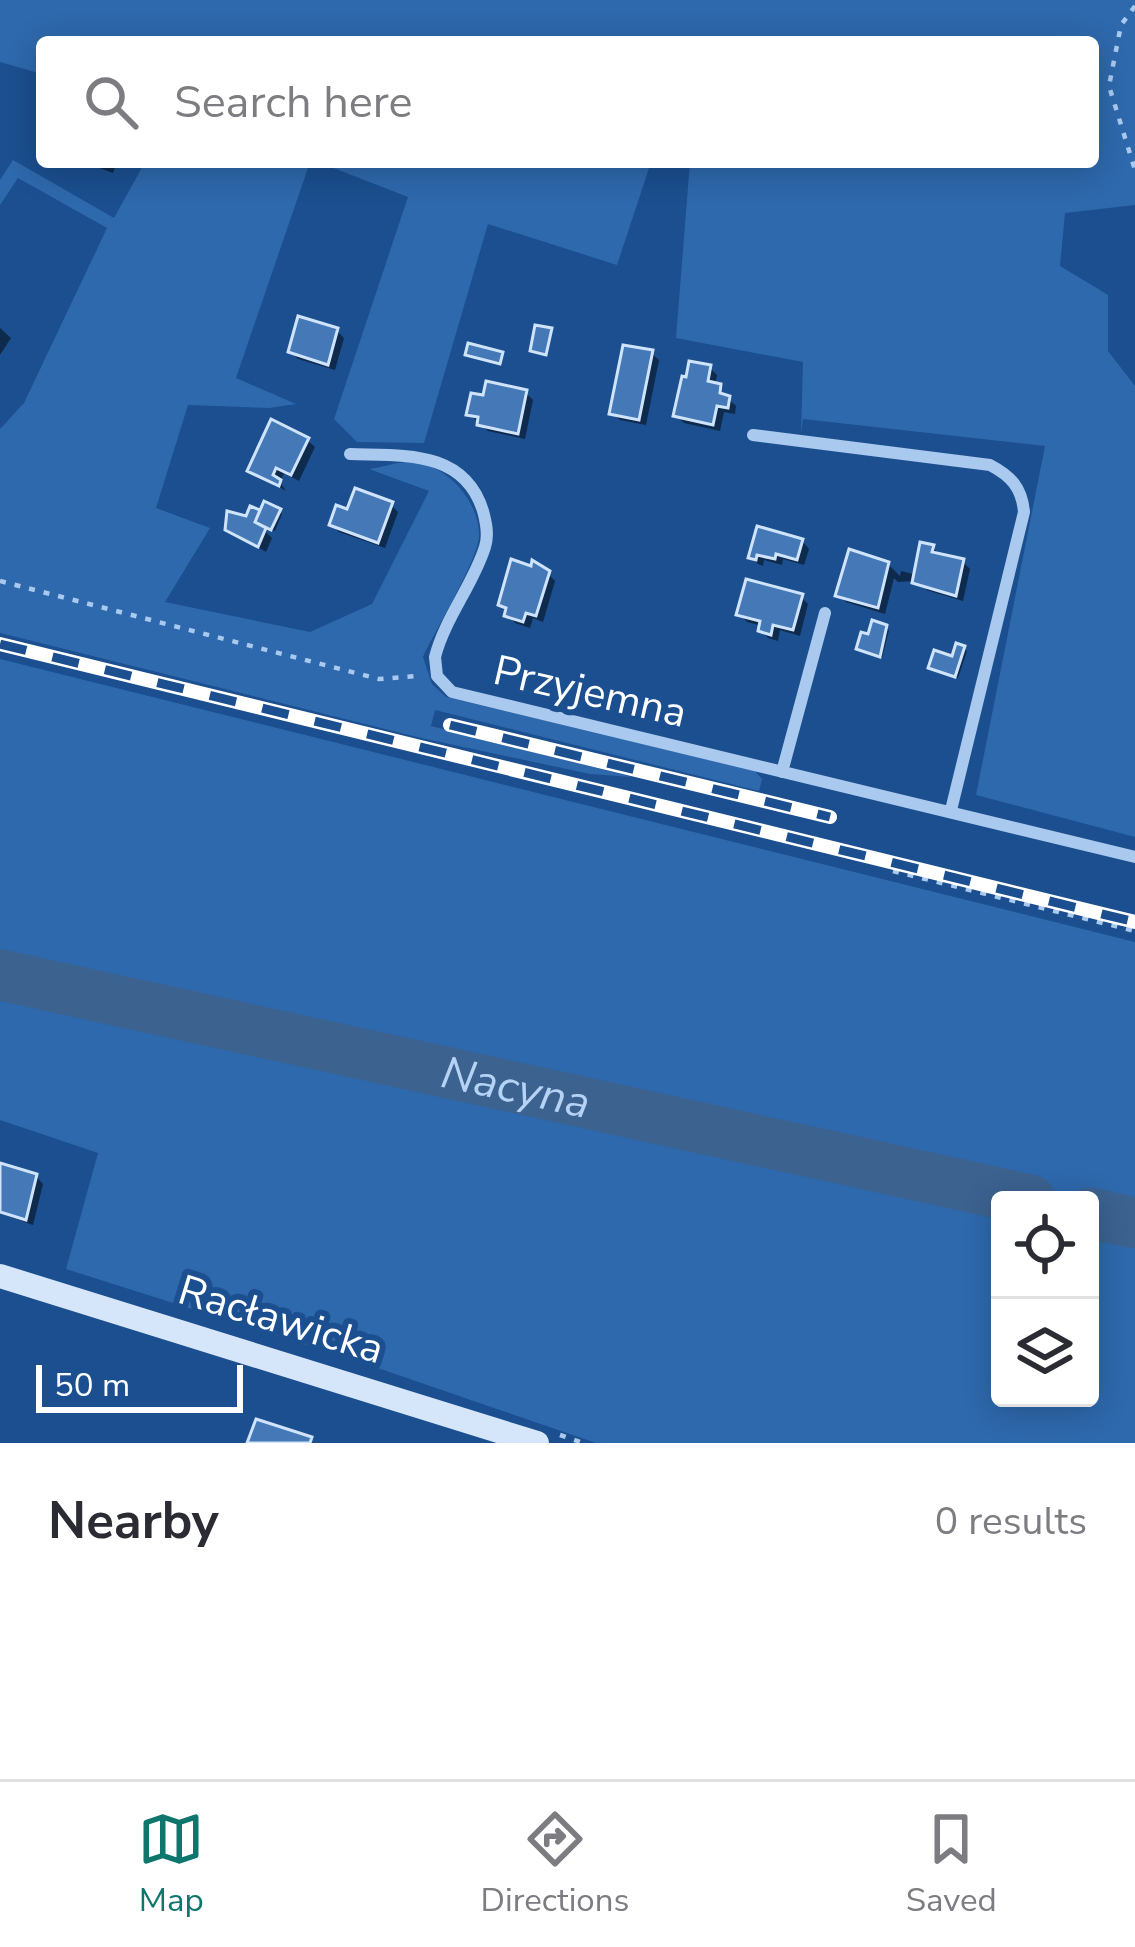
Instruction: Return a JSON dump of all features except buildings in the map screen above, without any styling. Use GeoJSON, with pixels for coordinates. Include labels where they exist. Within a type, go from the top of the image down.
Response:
{"type":"FeatureCollection","features":[{"type":"Feature","properties":{"kind":"street"},"geometry":{"type":"LineString","coordinates":[[752,435],[990,465],[1015,482],[1023,496],[1024,512],[951,810]]}},
{"type":"Feature","properties":{"kind":"street","name":"Przyjemna"},"geometry":{"type":"LineString","coordinates":[[350,454],[426,457],[462,475],[479,500],[486,547],[436,650],[435,670],[444,687],[460,696],[1135,857]]}},
{"type":"Feature","properties":{"kind":"street"},"geometry":{"type":"LineString","coordinates":[[782,772],[825,613]]}},
{"type":"Feature","properties":{"kind":"street","name":"Racławicka"},"geometry":{"type":"LineString","coordinates":[[0,1276],[538,1443]]}},
{"type":"Feature","properties":{"kind":"path"},"geometry":{"type":"LineString","coordinates":[[1135,6],[1121,25],[1109,86],[1135,170]]}},
{"type":"Feature","properties":{"kind":"path"},"geometry":{"type":"LineString","coordinates":[[0,581],[379,679],[412,678],[435,670]]}},
{"type":"Feature","properties":{"kind":"path"},"geometry":{"type":"LineString","coordinates":[[892,871],[1135,932]]}},
{"type":"Feature","properties":{"kind":"shaded area"},"geometry":{"type":"Polygon","coordinates":[[[0,0],[1135,0],[1135,205],[1065,213],[1060,266],[1108,295],[1108,351],[1135,386],[1135,837],[976,795],[1045,446],[803,419],[801,434],[803,362],[676,338],[690,168],[1099,168],[1099,36],[36,36],[36,72],[0,62],[0,0]]]}},
{"type":"Feature","properties":{"kind":"shaded area"},"geometry":{"type":"Polygon","coordinates":[[[13,160],[114,218],[142,168],[308,168],[236,378],[296,404],[269,408],[188,405],[156,508],[210,528],[165,602],[310,632],[372,604],[429,491],[369,469],[405,462],[428,465],[451,479],[468,499],[479,536],[464,578],[423,657],[432,684],[446,697],[755,771],[762,779],[759,791],[435,710],[431,726],[632,777],[590,774],[417,737],[0,633],[0,429],[24,403],[107,228],[18,178],[0,205],[0,180],[13,160]]]}},
{"type":"Feature","properties":{"kind":"shaded area"},"geometry":{"type":"Polygon","coordinates":[[[333,168],[649,168],[617,265],[488,224],[424,443],[357,442],[334,419],[408,197],[333,168]]]}},
{"type":"Feature","properties":{"kind":"shaded area"},"geometry":{"type":"Polygon","coordinates":[[[0,659],[1135,942],[1135,1214],[1099,1207],[1099,1191],[1028,1191],[0,968],[0,659]]]}},
{"type":"Feature","properties":{"kind":"shaded area"},"geometry":{"type":"Polygon","coordinates":[[[0,985],[991,1200],[991,1407],[1099,1407],[1099,1224],[1135,1232],[1135,1443],[596,1443],[66,1269],[98,1153],[0,1120],[0,985]]]}},
{"type":"Feature","properties":{"kind":"waterway","name":"Nacyna"},"geometry":{"type":"LineString","coordinates":[[0,975],[991,1191]]}},
{"type":"Feature","properties":{"kind":"waterway","name":"Nacyna"},"geometry":{"type":"LineString","coordinates":[[1099,1215],[1135,1223]]}},
{"type":"Feature","properties":{"kind":"railway"},"geometry":{"type":"LineString","coordinates":[[0,644],[1135,922]]}},
{"type":"Feature","properties":{"kind":"railway"},"geometry":{"type":"LineString","coordinates":[[450,725],[830,817]]}}]}
